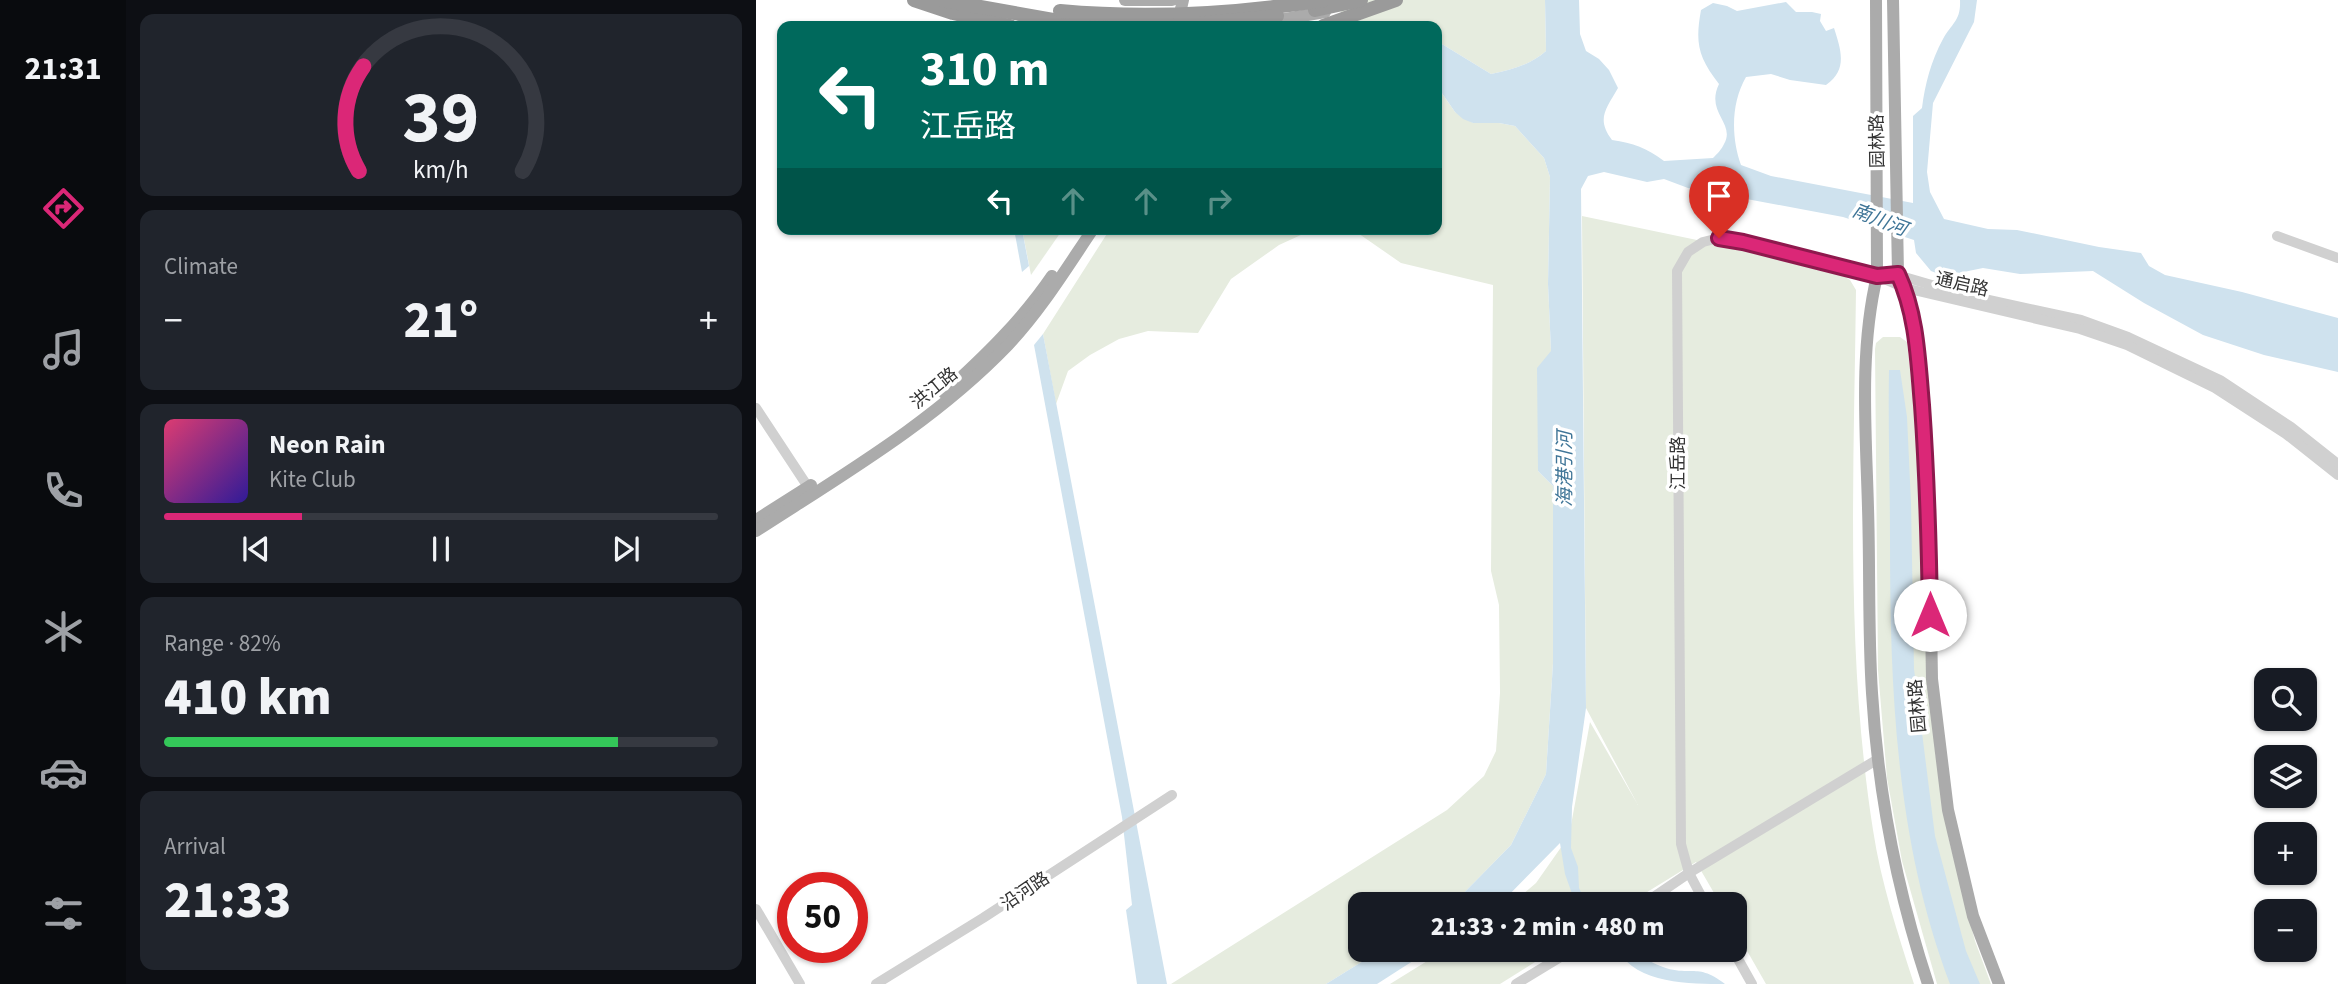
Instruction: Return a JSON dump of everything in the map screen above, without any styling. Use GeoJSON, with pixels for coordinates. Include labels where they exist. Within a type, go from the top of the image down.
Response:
{"type":"FeatureCollection","features":[{"type":"Feature","properties":{"kind":"highway"},"geometry":{"type":"LineString","coordinates":[[914,0],[988,21]]}},
{"type":"Feature","properties":{"kind":"highway"},"geometry":{"type":"LineString","coordinates":[[942,0],[1070,21]]}},
{"type":"Feature","properties":{"kind":"highway"},"geometry":{"type":"LineString","coordinates":[[986,0],[1031,8],[1101,15],[1171,16],[1243,11],[1324,0]]}},
{"type":"Feature","properties":{"kind":"highway"},"geometry":{"type":"LineString","coordinates":[[1071,0],[1077,21]]}},
{"type":"Feature","properties":{"kind":"highway"},"geometry":{"type":"LineString","coordinates":[[1261,21],[1269,0]]}},
{"type":"Feature","properties":{"kind":"highway"},"geometry":{"type":"LineString","coordinates":[[1245,21],[1361,0]]}},
{"type":"Feature","properties":{"kind":"highway"},"geometry":{"type":"LineString","coordinates":[[1337,21],[1396,0]]}},
{"type":"Feature","properties":{"kind":"main road"},"geometry":{"type":"LineString","coordinates":[[926,0],[1002,18],[1028,21]]}},
{"type":"Feature","properties":{"kind":"main road"},"geometry":{"type":"LineString","coordinates":[[1125,0],[1172,0]]}},
{"type":"Feature","properties":{"kind":"main road"},"geometry":{"type":"LineString","coordinates":[[1156,21],[1160,0]]}},
{"type":"Feature","properties":{"kind":"main road"},"geometry":{"type":"LineString","coordinates":[[1177,21],[1183,0]]}},
{"type":"Feature","properties":{"kind":"main road"},"geometry":{"type":"LineString","coordinates":[[1271,21],[1342,9],[1376,0]]}},
{"type":"Feature","properties":{"kind":"main road","name":"园林路"},"geometry":{"type":"LineString","coordinates":[[1876,0],[1877,276],[1870,305],[1868,330],[1866,429],[1872,692],[1878,759],[1898,877],[1928,984]]}},
{"type":"Feature","properties":{"kind":"main road","name":"园林路"},"geometry":{"type":"LineString","coordinates":[[1893,0],[1898,274],[1913,311],[1915,333],[1928,490],[1931,654],[1936,724],[1948,810],[1973,916],[1998,984]]}},
{"type":"Feature","properties":{"kind":"main road","name":"洪江路"},"geometry":{"type":"LineString","coordinates":[[756,531],[920,413],[981,360],[1037,297],[1080,235]]}},
{"type":"Feature","properties":{"kind":"main road","name":"洪江路"},"geometry":{"type":"LineString","coordinates":[[756,520],[810,491],[926,419],[1009,344],[1047,299],[1089,235]]}},
{"type":"Feature","properties":{"kind":"street"},"geometry":{"type":"LineString","coordinates":[[2277,236],[2338,258]]}},
{"type":"Feature","properties":{"kind":"street","name":"江岳路"},"geometry":{"type":"LineString","coordinates":[[1699,892],[1689,873],[1681,844],[1677,271],[1688,252],[1703,242],[1719,238],[1877,276]]}},
{"type":"Feature","properties":{"kind":"street","name":"通启路"},"geometry":{"type":"LineString","coordinates":[[1877,276],[1898,274],[1966,295],[2081,320],[2127,337],[2220,380],[2291,427],[2338,464]]}},
{"type":"Feature","properties":{"kind":"street","name":"通启路"},"geometry":{"type":"LineString","coordinates":[[1877,276],[1905,288],[2080,329],[2127,345],[2215,388],[2287,434],[2338,475]]}},
{"type":"Feature","properties":{"kind":"street"},"geometry":{"type":"LineString","coordinates":[[756,408],[810,491]]}},
{"type":"Feature","properties":{"kind":"street"},"geometry":{"type":"LineString","coordinates":[[1661,892],[1878,759]]}},
{"type":"Feature","properties":{"kind":"street","name":"沿河路"},"geometry":{"type":"LineString","coordinates":[[876,984],[1172,795]]}},
{"type":"Feature","properties":{"kind":"street"},"geometry":{"type":"LineString","coordinates":[[756,909],[800,984]]}},
{"type":"Feature","properties":{"kind":"street"},"geometry":{"type":"LineString","coordinates":[[1516,984],[1552,962]]}},
{"type":"Feature","properties":{"kind":"street"},"geometry":{"type":"LineString","coordinates":[[1739,962],[1752,984]]}},
{"type":"Feature","properties":{"kind":"shaded area"},"geometry":{"type":"Polygon","coordinates":[[[1336,0],[1545,0],[1546,51],[1520,66],[1491,74],[1442,44],[1442,21],[1345,21],[1336,0]]]}},
{"type":"Feature","properties":{"kind":"shaded area"},"geometry":{"type":"Polygon","coordinates":[[[1442,93],[1455,112],[1473,123],[1515,126],[1544,158],[1550,177],[1548,284],[1551,351],[1538,471],[1553,486],[1553,663],[1546,774],[1511,845],[1465,892],[1348,892],[1348,962],[1362,962],[1326,984],[1171,984],[1447,810],[1484,776],[1496,751],[1500,693],[1499,605],[1491,571],[1493,285],[1401,263],[1361,235],[1442,235],[1442,93]]]}},
{"type":"Feature","properties":{"kind":"shaded area"},"geometry":{"type":"Polygon","coordinates":[[[1582,216],[1831,268],[1850,280],[1856,290],[1853,560],[1858,696],[1864,763],[1876,850],[1890,908],[1914,984],[1766,984],[1747,951],[1747,892],[1713,892],[1696,862],[1647,892],[1525,892],[1536,883],[1569,836],[1590,722],[1638,805],[1586,708],[1582,216]]]}},
{"type":"Feature","properties":{"kind":"shaded area"},"geometry":{"type":"Polygon","coordinates":[[[1023,235],[1059,235],[1031,275],[1023,235]]]}},
{"type":"Feature","properties":{"kind":"shaded area"},"geometry":{"type":"Polygon","coordinates":[[[1106,235],[1301,235],[1279,245],[1231,279],[1198,333],[1148,331],[1119,339],[1068,371],[1056,404],[1043,334],[1106,235]]]}},
{"type":"Feature","properties":{"kind":"shaded area"},"geometry":{"type":"Polygon","coordinates":[[[1883,337],[1900,337],[1907,342],[1924,500],[1935,751],[1949,840],[1975,941],[1991,984],[1937,984],[1902,861],[1887,778],[1878,670],[1875,349],[1876,343],[1883,337]]]}},
{"type":"Feature","properties":{"kind":"shaded area"},"geometry":{"type":"Polygon","coordinates":[[[1426,962],[1535,962],[1500,984],[1390,984],[1426,962]]]}},
{"type":"Feature","properties":{"kind":"water"},"geometry":{"type":"Polygon","coordinates":[[[1545,0],[1579,0],[1580,34],[1586,51],[1599,59],[1609,70],[1618,88],[1604,114],[1604,126],[1612,140],[1640,147],[1664,161],[1713,158],[1727,137],[1716,103],[1719,84],[1706,66],[1700,49],[1698,32],[1701,10],[1713,3],[1737,11],[1786,2],[1796,12],[1821,14],[1820,21],[1826,31],[1834,28],[1839,44],[1841,59],[1838,73],[1826,85],[1790,80],[1771,74],[1746,77],[1737,98],[1734,120],[1735,143],[1741,165],[1771,176],[1913,203],[1913,116],[1922,108],[1932,64],[1957,17],[1960,0],[1977,0],[1974,22],[1933,103],[1927,172],[1930,192],[1944,219],[1988,229],[2017,230],[2141,253],[2149,266],[2165,275],[2338,318],[2338,372],[2264,355],[2203,335],[2093,271],[2020,274],[1983,268],[1944,276],[1931,271],[1916,253],[1914,240],[1843,217],[1688,188],[1664,179],[1647,182],[1604,172],[1588,176],[1581,189],[1586,708],[1572,807],[1571,848],[1578,867],[1581,892],[1571,892],[1565,874],[1560,843],[1512,892],[1465,892],[1511,845],[1546,774],[1553,663],[1553,486],[1538,471],[1537,368],[1551,351],[1548,284],[1550,177],[1544,158],[1515,126],[1473,123],[1455,112],[1442,93],[1442,44],[1491,74],[1533,60],[1546,51],[1545,0]]]}},
{"type":"Feature","properties":{"kind":"water"},"geometry":{"type":"Polygon","coordinates":[[[1015,235],[1023,235],[1029,266],[1022,272],[1015,235]]]}},
{"type":"Feature","properties":{"kind":"water"},"geometry":{"type":"Polygon","coordinates":[[[1043,334],[1167,984],[1137,984],[1126,910],[1132,905],[1122,817],[1034,345],[1043,334]]]}},
{"type":"Feature","properties":{"kind":"water"},"geometry":{"type":"Polygon","coordinates":[[[1889,370],[1900,370],[1907,417],[1914,669],[1935,836],[1966,951],[1980,984],[1950,984],[1932,930],[1907,821],[1892,653],[1889,370]]]}},
{"type":"Feature","properties":{"kind":"water"},"geometry":{"type":"Polygon","coordinates":[[[1362,962],[1411,962],[1377,984],[1326,984],[1362,962]]]}},
{"type":"Feature","properties":{"kind":"water"},"geometry":{"type":"Polygon","coordinates":[[[1627,962],[1652,962],[1672,970],[1707,973],[1725,984],[1666,980],[1638,970],[1627,962]]]}},
{"type":"Feature","properties":{"kind":"route"},"geometry":{"type":"LineString","coordinates":[[1719,238],[1877,276],[1898,274],[1913,311],[1918,355],[1929,504],[1930,615]]}},
{"type":"Feature","properties":{"kind":"water label","name":"南川河"},"geometry":{"type":"Point","coordinates":[1880,219]}},
{"type":"Feature","properties":{"kind":"water label","name":"海港引河"},"geometry":{"type":"Point","coordinates":[1564,469]}}]}
